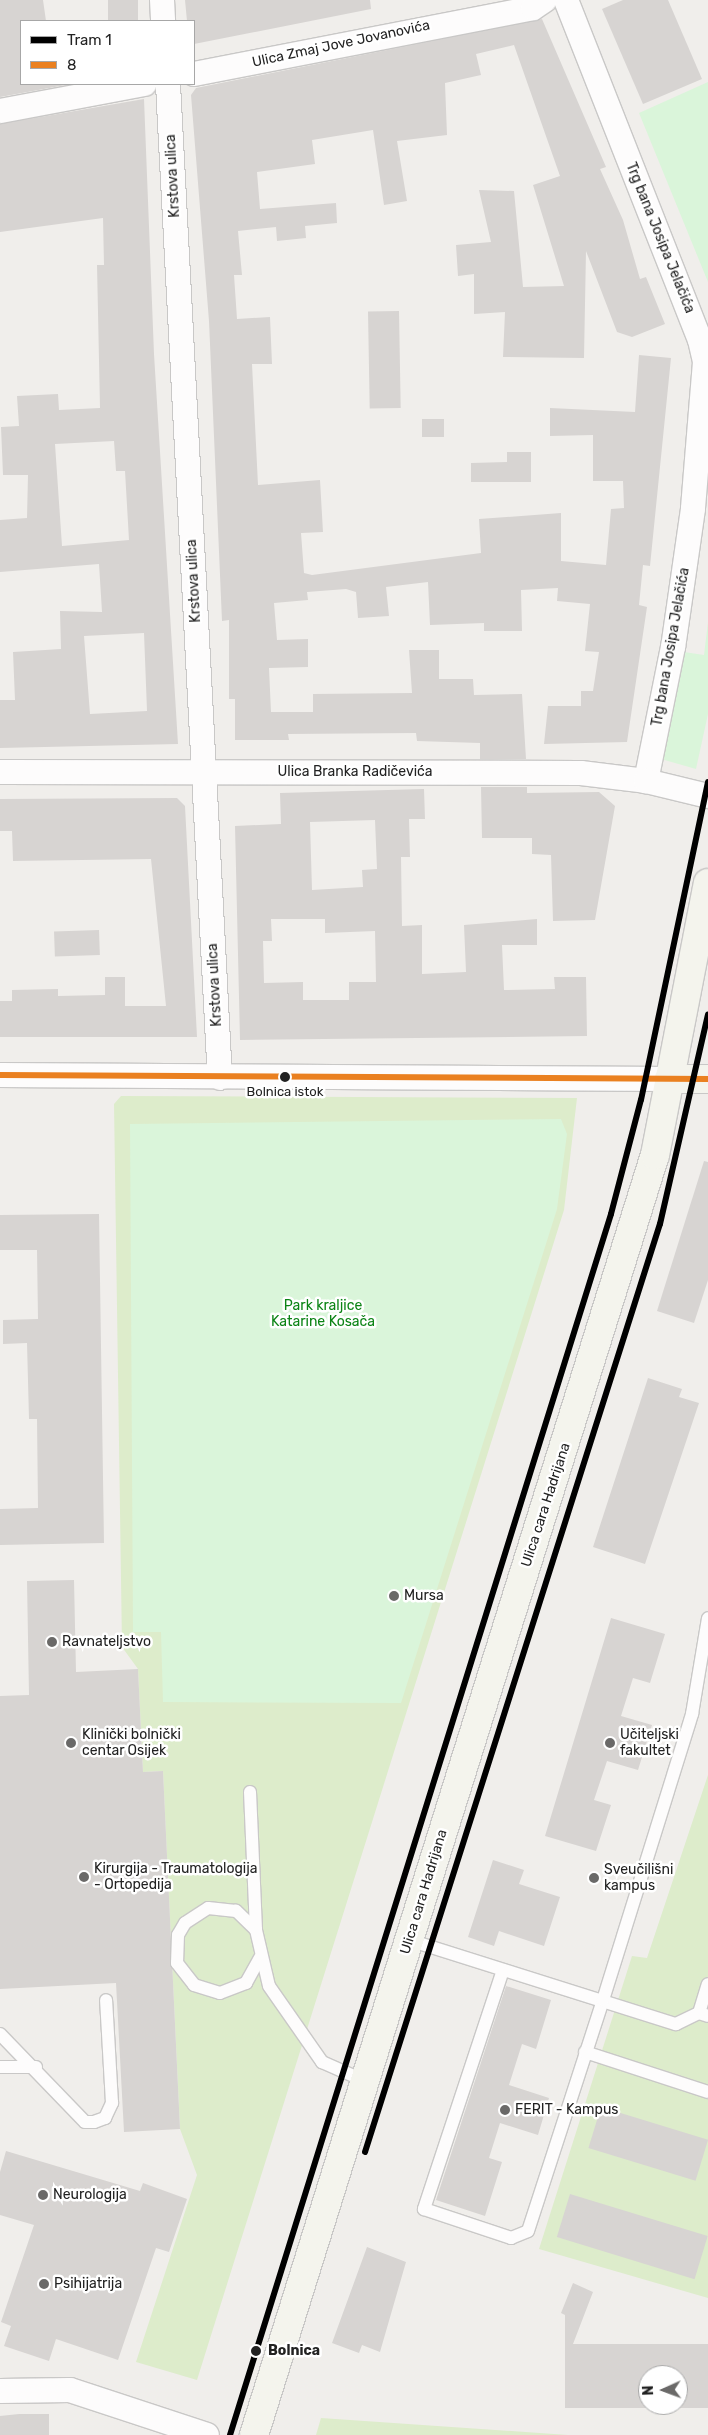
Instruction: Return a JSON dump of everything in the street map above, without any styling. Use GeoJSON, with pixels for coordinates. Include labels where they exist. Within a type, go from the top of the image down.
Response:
{"type":"FeatureCollection","features":[{"type":"Feature","properties":{"kind":"main road"},"geometry":{"type":"LineString","coordinates":[[708,883],[669,1079],[708,1079]]}},
{"type":"Feature","properties":{"kind":"main road","name":"Ulica cara Hadrijana"},"geometry":{"type":"LineString","coordinates":[[254,2435],[655,1155],[669,1079]]}},
{"type":"Feature","properties":{"kind":"street"},"geometry":{"type":"LineString","coordinates":[[162,0],[163,20]]}},
{"type":"Feature","properties":{"kind":"street","name":"Ulica Zmaj Jove Jovanovića"},"geometry":{"type":"LineString","coordinates":[[195,74],[495,7],[533,8],[544,0]]}},
{"type":"Feature","properties":{"kind":"street","name":"Trg bana Josipa Jelačića"},"geometry":{"type":"LineString","coordinates":[[566,0],[700,340],[705,362],[692,519],[673,647],[646,781]]}},
{"type":"Feature","properties":{"kind":"street"},"geometry":{"type":"LineString","coordinates":[[0,110],[138,85]]}},
{"type":"Feature","properties":{"kind":"street","name":"Krstova ulica"},"geometry":{"type":"LineString","coordinates":[[168,85],[220,1078]]}},
{"type":"Feature","properties":{"kind":"street","name":"Ulica Branka Radičevića"},"geometry":{"type":"LineString","coordinates":[[0,772],[581,773],[646,781],[708,796]]}},
{"type":"Feature","properties":{"kind":"street"},"geometry":{"type":"LineString","coordinates":[[0,1075],[220,1078],[669,1079]]}},
{"type":"Feature","properties":{"kind":"street"},"geometry":{"type":"LineString","coordinates":[[0,2391],[70,2390],[207,2435]]}},
{"type":"Feature","properties":{"kind":"lane"},"geometry":{"type":"LineString","coordinates":[[503,1970],[424,2209],[511,2238],[528,2231],[603,2000],[692,1714],[708,1618]]}},
{"type":"Feature","properties":{"kind":"lane"},"geometry":{"type":"LineString","coordinates":[[250,1792],[256,1930],[260,1958],[268,1986],[314,2053],[332,2070],[365,2081]]}},
{"type":"Feature","properties":{"kind":"lane"},"geometry":{"type":"LineString","coordinates":[[256,1930],[236,1911],[222,1907],[202,1911],[185,1923],[178,1935],[177,1963],[194,1985],[220,1993],[246,1983],[260,1958]]}},
{"type":"Feature","properties":{"kind":"lane"},"geometry":{"type":"LineString","coordinates":[[409,1940],[676,2024],[703,2015],[708,1984]]}},
{"type":"Feature","properties":{"kind":"lane"},"geometry":{"type":"LineString","coordinates":[[0,2034],[36,2067],[84,2122],[105,2118],[112,2103],[106,2000]]}},
{"type":"Feature","properties":{"kind":"lane"},"geometry":{"type":"LineString","coordinates":[[585,2052],[708,2092]]}},
{"type":"Feature","properties":{"kind":"lane"},"geometry":{"type":"LineString","coordinates":[[0,2067],[36,2067]]}},
{"type":"Feature","properties":{"kind":"green space"},"geometry":{"type":"Polygon","coordinates":[[[708,82],[708,282],[639,113],[708,82]]]}},
{"type":"Feature","properties":{"kind":"green space"},"geometry":{"type":"Polygon","coordinates":[[[708,622],[708,714],[696,769],[661,759],[684,652],[704,655],[708,622]]]}},
{"type":"Feature","properties":{"kind":"green space","name":"Park kraljice Katarine Kosača"},"geometry":{"type":"Polygon","coordinates":[[[121,1096],[577,1098],[564,1210],[197,2380],[136,2362],[197,2175],[180,2129],[163,1771],[143,1772],[138,1669],[122,1647],[114,1104],[121,1096]]]}},
{"type":"Feature","properties":{"kind":"green space","name":"Park kraljice Katarine Kosača"},"geometry":{"type":"Polygon","coordinates":[[[561,1119],[567,1134],[557,1209],[401,1703],[163,1702],[161,1632],[133,1632],[130,1124],[561,1119]]]}},
{"type":"Feature","properties":{"kind":"green space"},"geometry":{"type":"Polygon","coordinates":[[[708,1775],[708,2298],[539,2249],[632,1956],[647,1958],[708,1775]]]}},
{"type":"Feature","properties":{"kind":"green space"},"geometry":{"type":"Polygon","coordinates":[[[321,2418],[568,2435],[316,2435],[321,2418]]]}},
{"type":"Feature","properties":{"kind":"building"},"geometry":{"type":"Polygon","coordinates":[[[0,0],[43,0],[46,20],[20,20],[20,85],[66,85],[0,97],[0,0]]]}},
{"type":"Feature","properties":{"kind":"building"},"geometry":{"type":"Polygon","coordinates":[[[108,0],[138,0],[138,20],[108,20],[108,0]]]}},
{"type":"Feature","properties":{"kind":"building"},"geometry":{"type":"Polygon","coordinates":[[[185,0],[370,0],[371,9],[195,44],[195,20],[187,20],[185,0]]]}},
{"type":"Feature","properties":{"kind":"building"},"geometry":{"type":"Polygon","coordinates":[[[623,0],[668,0],[702,79],[643,104],[602,9],[623,0]]]}},
{"type":"Feature","properties":{"kind":"building"},"geometry":{"type":"Polygon","coordinates":[[[542,19],[606,167],[600,169],[623,220],[640,279],[646,277],[665,324],[632,337],[617,332],[586,251],[584,358],[503,357],[505,312],[474,314],[474,274],[458,276],[456,245],[491,242],[479,190],[514,191],[523,287],[564,286],[533,185],[560,176],[514,45],[476,54],[481,75],[445,83],[447,135],[397,141],[407,201],[384,205],[373,130],[312,140],[315,164],[257,172],[260,209],[336,203],[337,223],[305,226],[306,238],[277,241],[276,227],[238,231],[242,275],[234,275],[237,319],[270,317],[272,364],[252,364],[258,485],[320,480],[323,532],[301,533],[304,573],[312,575],[481,553],[479,519],[561,513],[561,561],[606,565],[611,509],[624,508],[623,481],[593,481],[593,435],[550,436],[550,408],[635,412],[639,355],[671,358],[650,566],[643,565],[639,605],[647,607],[627,742],[544,744],[548,706],[581,706],[581,691],[593,691],[599,652],[585,651],[590,604],[557,601],[558,588],[521,590],[522,631],[484,631],[484,623],[430,625],[428,582],[386,587],[389,616],[358,618],[356,592],[346,589],[307,592],[308,600],[274,603],[277,640],[308,639],[308,667],[269,668],[271,712],[313,712],[313,694],[412,693],[409,650],[439,650],[439,679],[473,679],[474,695],[522,694],[526,759],[480,759],[480,743],[417,741],[416,733],[288,734],[289,740],[235,740],[235,699],[229,699],[229,620],[222,621],[209,321],[191,95],[196,88],[542,19]]]}},
{"type":"Feature","properties":{"kind":"building"},"geometry":{"type":"Polygon","coordinates":[[[144,99],[154,354],[178,744],[0,748],[0,700],[15,700],[13,652],[61,649],[60,611],[102,612],[99,564],[0,572],[0,520],[27,518],[28,475],[3,475],[1,427],[19,426],[17,396],[58,394],[59,410],[100,408],[97,265],[104,265],[103,218],[0,232],[0,124],[144,99]],[[114,441],[55,444],[62,546],[129,540],[125,471],[116,471],[114,441]],[[144,633],[84,636],[90,714],[147,711],[144,633]]]}},
{"type":"Feature","properties":{"kind":"building"},"geometry":{"type":"Polygon","coordinates":[[[399,311],[401,408],[370,409],[368,312],[399,311]]]}},
{"type":"Feature","properties":{"kind":"building"},"geometry":{"type":"Polygon","coordinates":[[[422,419],[444,419],[444,437],[422,437],[422,419]]]}},
{"type":"Feature","properties":{"kind":"building"},"geometry":{"type":"Polygon","coordinates":[[[507,452],[531,452],[531,482],[471,482],[471,463],[507,462],[507,452]]]}},
{"type":"Feature","properties":{"kind":"building"},"geometry":{"type":"Polygon","coordinates":[[[481,787],[527,787],[527,793],[599,792],[615,806],[595,920],[553,921],[551,855],[532,854],[532,838],[482,838],[481,787]]]}},
{"type":"Feature","properties":{"kind":"building"},"geometry":{"type":"Polygon","coordinates":[[[424,789],[425,819],[409,819],[410,857],[401,857],[402,926],[422,925],[422,974],[466,972],[464,925],[537,919],[537,945],[502,945],[504,990],[555,989],[554,977],[586,977],[587,1036],[240,1040],[235,826],[281,824],[280,793],[424,789]],[[375,820],[310,822],[312,890],[363,887],[362,870],[377,869],[375,820]],[[271,919],[272,941],[263,941],[264,983],[303,982],[303,1000],[349,1000],[349,982],[376,982],[375,931],[325,933],[325,919],[271,919]]]}},
{"type":"Feature","properties":{"kind":"building"},"geometry":{"type":"Polygon","coordinates":[[[177,798],[185,806],[197,1037],[0,1037],[0,1001],[12,1001],[12,990],[58,989],[58,996],[105,995],[105,977],[125,977],[125,1006],[166,1006],[151,859],[13,861],[12,831],[0,831],[0,799],[177,798]]]}},
{"type":"Feature","properties":{"kind":"building"},"geometry":{"type":"Polygon","coordinates":[[[99,930],[100,955],[55,957],[54,932],[99,930]]]}},
{"type":"Feature","properties":{"kind":"building"},"geometry":{"type":"Polygon","coordinates":[[[704,1161],[708,1162],[708,1280],[694,1323],[657,1311],[704,1161]]]}},
{"type":"Feature","properties":{"kind":"building"},"geometry":{"type":"Polygon","coordinates":[[[99,1214],[104,1543],[0,1545],[0,1509],[38,1508],[37,1419],[29,1419],[27,1343],[3,1344],[3,1320],[38,1319],[37,1250],[0,1250],[0,1215],[99,1214]]]}},
{"type":"Feature","properties":{"kind":"building"},"geometry":{"type":"Polygon","coordinates":[[[648,1378],[682,1389],[679,1397],[699,1403],[645,1564],[593,1547],[648,1378]]]}},
{"type":"Feature","properties":{"kind":"building","name":"Kirurgija - Traumatologija - Ortopedija"},"geometry":{"type":"Polygon","coordinates":[[[74,1580],[76,1672],[138,1669],[143,1772],[163,1771],[180,2129],[124,2132],[116,1983],[0,1989],[0,1696],[29,1695],[27,1581],[74,1580]]]}},
{"type":"Feature","properties":{"kind":"building","name":"Učiteljski fakultet"},"geometry":{"type":"Polygon","coordinates":[[[611,1618],[665,1634],[650,1683],[633,1678],[621,1716],[652,1725],[638,1770],[607,1761],[594,1800],[611,1805],[596,1851],[545,1836],[611,1618]]]}},
{"type":"Feature","properties":{"kind":"building"},"geometry":{"type":"Polygon","coordinates":[[[493,1860],[524,1870],[519,1884],[560,1897],[544,1946],[499,1931],[494,1946],[468,1937],[493,1860]]]}},
{"type":"Feature","properties":{"kind":"building","name":"FERIT - Kampus"},"geometry":{"type":"Polygon","coordinates":[[[506,1986],[551,2000],[536,2049],[522,2044],[509,2085],[549,2098],[538,2135],[500,2123],[489,2158],[502,2162],[485,2216],[436,2200],[506,1986]]]}},
{"type":"Feature","properties":{"kind":"building"},"geometry":{"type":"Polygon","coordinates":[[[601,2107],[708,2140],[696,2181],[588,2148],[601,2107]]]}},
{"type":"Feature","properties":{"kind":"building"},"geometry":{"type":"Polygon","coordinates":[[[6,2151],[140,2191],[143,2183],[187,2199],[169,2252],[156,2248],[118,2360],[56,2339],[49,2361],[4,2346],[11,2326],[1,2322],[34,2225],[0,2215],[0,2172],[6,2151]]]}},
{"type":"Feature","properties":{"kind":"building"},"geometry":{"type":"Polygon","coordinates":[[[570,2194],[708,2236],[695,2279],[557,2237],[570,2194]]]}},
{"type":"Feature","properties":{"kind":"building"},"geometry":{"type":"Polygon","coordinates":[[[367,2247],[406,2262],[380,2352],[362,2345],[359,2353],[332,2343],[367,2247]]]}},
{"type":"Feature","properties":{"kind":"building"},"geometry":{"type":"Polygon","coordinates":[[[573,2283],[593,2292],[573,2344],[708,2344],[708,2408],[688,2408],[688,2365],[638,2365],[638,2408],[565,2408],[565,2315],[561,2313],[573,2283]]]}},
{"type":"Feature","properties":{"kind":"building"},"geometry":{"type":"Polygon","coordinates":[[[49,2414],[49,2435],[0,2435],[0,2416],[49,2414]]]}},
{"type":"Feature","properties":{"kind":"tram line","name":"1"},"geometry":{"type":"LineString","coordinates":[[230,2435],[611,1214],[641,1100],[708,782]]}},
{"type":"Feature","properties":{"kind":"tram line","name":"1"},"geometry":{"type":"LineString","coordinates":[[365,2152],[660,1224],[708,1014]]}},
{"type":"Feature","properties":{"kind":"transit line","name":"8"},"geometry":{"type":"LineString","coordinates":[[0,1075],[708,1079]]}},
{"type":"Feature","properties":{"kind":"place","name":"Bolnica istok"},"geometry":{"type":"Point","coordinates":[285,1077]}},
{"type":"Feature","properties":{"kind":"place","name":"Mursa"},"geometry":{"type":"Point","coordinates":[394,1596]}},
{"type":"Feature","properties":{"kind":"place","name":"Ravnateljstvo"},"geometry":{"type":"Point","coordinates":[52,1642]}},
{"type":"Feature","properties":{"kind":"place","name":"Klinički bolnički centar Osijek"},"geometry":{"type":"Point","coordinates":[71,1743]}},
{"type":"Feature","properties":{"kind":"place","name":"Učiteljski fakultet"},"geometry":{"type":"Point","coordinates":[610,1743]}},
{"type":"Feature","properties":{"kind":"place","name":"Kirurgija - Traumatologija - Ortopedija"},"geometry":{"type":"Point","coordinates":[84,1877]}},
{"type":"Feature","properties":{"kind":"place","name":"Sveučilišni kampus"},"geometry":{"type":"Point","coordinates":[594,1878]}},
{"type":"Feature","properties":{"kind":"place","name":"FERIT - Kampus"},"geometry":{"type":"Point","coordinates":[505,2110]}},
{"type":"Feature","properties":{"kind":"place","name":"Neurologija"},"geometry":{"type":"Point","coordinates":[43,2195]}},
{"type":"Feature","properties":{"kind":"place","name":"Psihijatrija"},"geometry":{"type":"Point","coordinates":[44,2284]}},
{"type":"Feature","properties":{"kind":"place","name":"Bolnica"},"geometry":{"type":"Point","coordinates":[256,2351]}}]}
